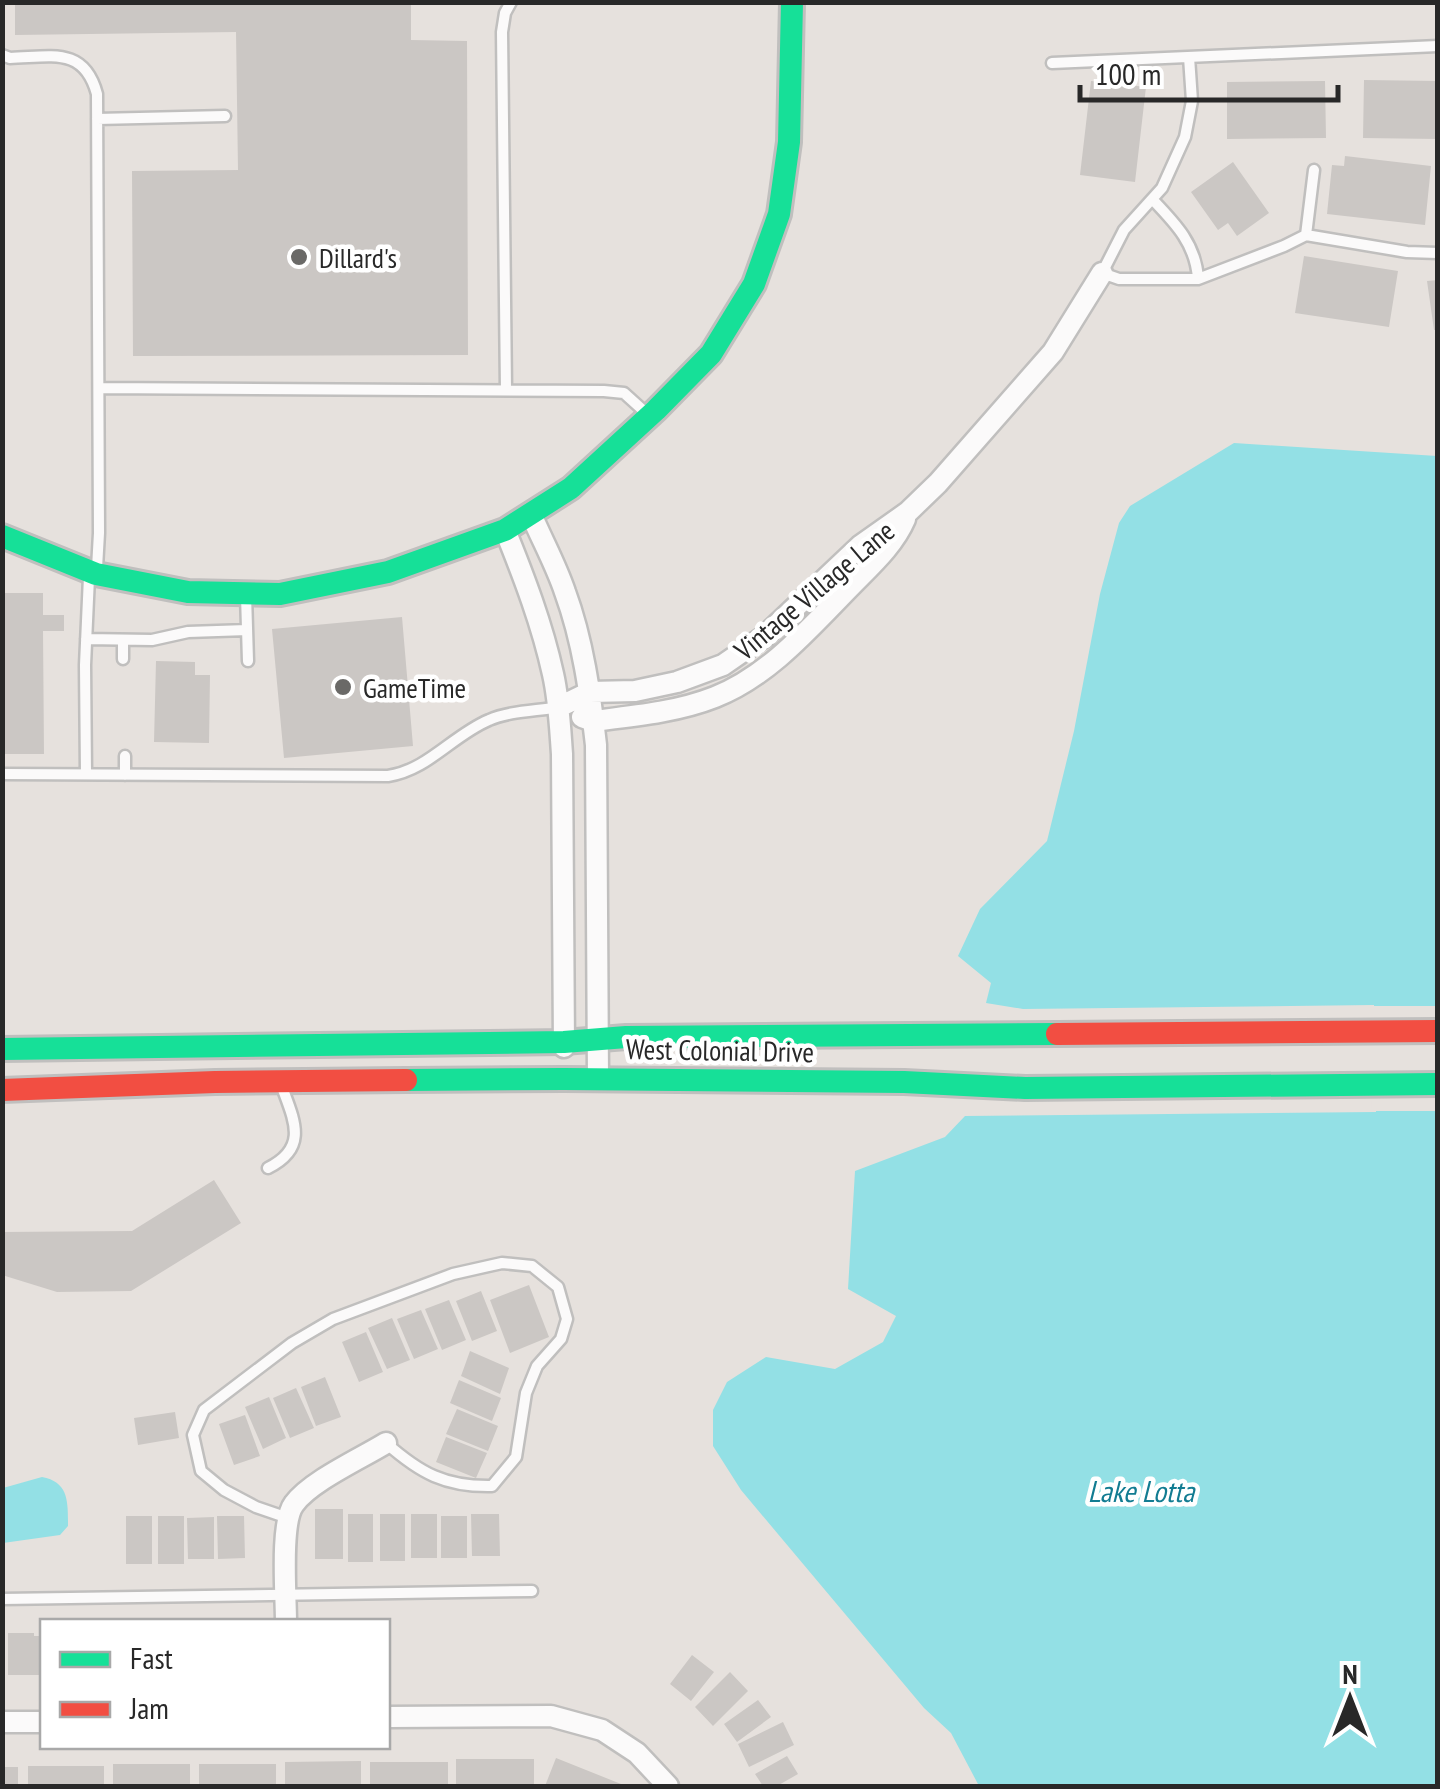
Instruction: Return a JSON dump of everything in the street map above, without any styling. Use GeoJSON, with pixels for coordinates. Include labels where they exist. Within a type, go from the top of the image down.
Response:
{"type":"FeatureCollection","features":[{"type":"Feature","properties":{"kind":"main road"},"geometry":{"type":"LineString","coordinates":[[2,536],[93,572],[188,592],[280,594],[388,572],[505,530],[571,488],[711,354],[754,284],[779,214],[789,142],[792,2]]}},
{"type":"Feature","properties":{"kind":"main road","name":"West Colonial Drive"},"geometry":{"type":"LineString","coordinates":[[2,1049],[564,1042],[645,1036],[1438,1031]]}},
{"type":"Feature","properties":{"kind":"main road","name":"West Colonial Drive"},"geometry":{"type":"LineString","coordinates":[[2,1090],[564,1079],[904,1082],[1026,1088],[1438,1084]]}},
{"type":"Feature","properties":{"kind":"street","name":"Vintage Village Lane"},"geometry":{"type":"LineString","coordinates":[[559,707],[590,692],[635,691],[678,682],[723,666],[765,636],[860,546],[908,512],[938,483],[1053,352],[1102,273]]}},
{"type":"Feature","properties":{"kind":"street","name":"Vintage Village Lane"},"geometry":{"type":"LineString","coordinates":[[593,721],[680,708],[718,696],[755,674],[799,639],[869,568],[898,534],[908,512]]}},
{"type":"Feature","properties":{"kind":"street"},"geometry":{"type":"LineString","coordinates":[[531,514],[566,593],[590,692],[596,761],[598,1079]]}},
{"type":"Feature","properties":{"kind":"street"},"geometry":{"type":"LineString","coordinates":[[505,530],[532,597],[559,707],[564,1079]]}},
{"type":"Feature","properties":{"kind":"street"},"geometry":{"type":"LineString","coordinates":[[559,707],[593,721]]}},
{"type":"Feature","properties":{"kind":"street"},"geometry":{"type":"LineString","coordinates":[[286,1619],[288,1518],[293,1505],[314,1486],[386,1443]]}},
{"type":"Feature","properties":{"kind":"street"},"geometry":{"type":"LineString","coordinates":[[390,1716],[551,1716],[602,1730],[637,1753],[668,1786]]}},
{"type":"Feature","properties":{"kind":"street"},"geometry":{"type":"LineString","coordinates":[[2,1722],[40,1722]]}},
{"type":"Feature","properties":{"kind":"lane"},"geometry":{"type":"LineString","coordinates":[[506,390],[502,32],[510,2]]}},
{"type":"Feature","properties":{"kind":"lane"},"geometry":{"type":"LineString","coordinates":[[1052,63],[1438,46]]}},
{"type":"Feature","properties":{"kind":"lane"},"geometry":{"type":"LineString","coordinates":[[2,55],[74,60],[93,78],[97,94],[99,534],[86,638],[86,774]]}},
{"type":"Feature","properties":{"kind":"lane","name":"Vintage Village Lane"},"geometry":{"type":"LineString","coordinates":[[1102,273],[1124,230],[1162,188],[1185,137],[1192,100],[1189,57]]}},
{"type":"Feature","properties":{"kind":"lane"},"geometry":{"type":"LineString","coordinates":[[97,119],[225,116]]}},
{"type":"Feature","properties":{"kind":"lane"},"geometry":{"type":"LineString","coordinates":[[1306,235],[1314,170]]}},
{"type":"Feature","properties":{"kind":"lane"},"geometry":{"type":"LineString","coordinates":[[1152,198],[1184,234],[1198,279]]}},
{"type":"Feature","properties":{"kind":"lane"},"geometry":{"type":"LineString","coordinates":[[1102,273],[1119,279],[1198,279],[1306,235],[1438,254]]}},
{"type":"Feature","properties":{"kind":"lane"},"geometry":{"type":"LineString","coordinates":[[98,388],[604,391],[624,393],[649,416]]}},
{"type":"Feature","properties":{"kind":"lane"},"geometry":{"type":"LineString","coordinates":[[246,594],[248,661]]}},
{"type":"Feature","properties":{"kind":"lane"},"geometry":{"type":"LineString","coordinates":[[86,638],[152,640],[188,632],[247,630]]}},
{"type":"Feature","properties":{"kind":"lane"},"geometry":{"type":"LineString","coordinates":[[123,640],[123,660]]}},
{"type":"Feature","properties":{"kind":"lane"},"geometry":{"type":"LineString","coordinates":[[2,774],[405,774],[492,718],[559,707]]}},
{"type":"Feature","properties":{"kind":"lane"},"geometry":{"type":"LineString","coordinates":[[125,756],[126,774]]}},
{"type":"Feature","properties":{"kind":"lane"},"geometry":{"type":"LineString","coordinates":[[268,1168],[291,1151],[295,1138],[293,1118],[280,1082]]}},
{"type":"Feature","properties":{"kind":"lane"},"geometry":{"type":"LineString","coordinates":[[288,1518],[224,1490],[201,1471],[194,1435],[204,1410],[292,1343],[333,1319],[454,1274],[502,1263],[532,1266],[558,1287],[567,1319],[562,1339],[537,1366],[526,1393],[516,1457],[492,1486],[466,1486],[415,1468],[386,1443]]}},
{"type":"Feature","properties":{"kind":"lane"},"geometry":{"type":"LineString","coordinates":[[2,1599],[532,1590]]}},
{"type":"Feature","properties":{"kind":"water","name":"Lake Lotta"},"geometry":{"type":"Polygon","coordinates":[[[1234,443],[1437,456],[1437,1786],[979,1786],[951,1733],[924,1708],[741,1490],[713,1446],[713,1410],[727,1382],[766,1357],[835,1369],[883,1342],[896,1316],[848,1289],[855,1171],[945,1137],[965,1116],[1376,1112],[1374,1005],[1023,1009],[986,1003],[991,983],[958,956],[980,909],[1047,841],[1119,523],[1130,506],[1234,443]]]}},
{"type":"Feature","properties":{"kind":"water"},"geometry":{"type":"Polygon","coordinates":[[[42,1477],[62,1488],[68,1526],[60,1535],[3,1543],[3,1488],[42,1477]]]}},
{"type":"Feature","properties":{"kind":"pier"},"geometry":{"type":"Polygon","coordinates":[[[1371,1006],[1437,1006],[1437,1111],[1372,1111],[1371,1006]]]}},
{"type":"Feature","properties":{"kind":"building"},"geometry":{"type":"Polygon","coordinates":[[[15,2],[411,2],[411,40],[467,41],[468,355],[133,356],[132,171],[238,170],[236,32],[15,35],[15,2]]]}},
{"type":"Feature","properties":{"kind":"building"},"geometry":{"type":"Polygon","coordinates":[[[1364,80],[1438,81],[1438,139],[1363,138],[1364,80]]]}},
{"type":"Feature","properties":{"kind":"building"},"geometry":{"type":"Polygon","coordinates":[[[1091,81],[1146,87],[1135,182],[1080,175],[1091,81]]]}},
{"type":"Feature","properties":{"kind":"building"},"geometry":{"type":"Polygon","coordinates":[[[1325,81],[1326,138],[1227,139],[1227,82],[1325,81]]]}},
{"type":"Feature","properties":{"kind":"building"},"geometry":{"type":"Polygon","coordinates":[[[1345,156],[1431,166],[1425,225],[1327,214],[1332,165],[1344,166],[1345,156]]]}},
{"type":"Feature","properties":{"kind":"building"},"geometry":{"type":"Polygon","coordinates":[[[1233,162],[1269,213],[1237,236],[1228,223],[1218,230],[1191,192],[1233,162]]]}},
{"type":"Feature","properties":{"kind":"building"},"geometry":{"type":"Polygon","coordinates":[[[1304,256],[1398,271],[1389,327],[1295,313],[1304,256]]]}},
{"type":"Feature","properties":{"kind":"building"},"geometry":{"type":"Polygon","coordinates":[[[1438,280],[1438,330],[1434,330],[1427,281],[1438,280]]]}},
{"type":"Feature","properties":{"kind":"building"},"geometry":{"type":"Polygon","coordinates":[[[2,593],[43,593],[43,615],[64,615],[64,631],[43,631],[44,754],[2,754],[2,593]]]}},
{"type":"Feature","properties":{"kind":"building","name":"GameTime"},"geometry":{"type":"Polygon","coordinates":[[[402,617],[413,746],[284,758],[272,629],[402,617]]]}},
{"type":"Feature","properties":{"kind":"building"},"geometry":{"type":"Polygon","coordinates":[[[156,661],[195,662],[195,675],[210,675],[209,743],[154,742],[156,661]]]}},
{"type":"Feature","properties":{"kind":"building"},"geometry":{"type":"Polygon","coordinates":[[[214,1180],[241,1223],[131,1291],[57,1292],[2,1275],[2,1232],[132,1231],[214,1180]]]}},
{"type":"Feature","properties":{"kind":"building"},"geometry":{"type":"Polygon","coordinates":[[[529,1285],[549,1337],[510,1353],[490,1300],[529,1285]]]}},
{"type":"Feature","properties":{"kind":"building"},"geometry":{"type":"Polygon","coordinates":[[[481,1291],[497,1331],[472,1341],[456,1301],[481,1291]]]}},
{"type":"Feature","properties":{"kind":"building"},"geometry":{"type":"Polygon","coordinates":[[[449,1300],[466,1340],[442,1350],[425,1309],[449,1300]]]}},
{"type":"Feature","properties":{"kind":"building"},"geometry":{"type":"Polygon","coordinates":[[[421,1310],[438,1349],[414,1359],[397,1319],[421,1310]]]}},
{"type":"Feature","properties":{"kind":"building"},"geometry":{"type":"Polygon","coordinates":[[[392,1318],[410,1360],[387,1369],[368,1328],[392,1318]]]}},
{"type":"Feature","properties":{"kind":"building"},"geometry":{"type":"Polygon","coordinates":[[[366,1332],[383,1372],[359,1382],[342,1342],[366,1332]]]}},
{"type":"Feature","properties":{"kind":"building"},"geometry":{"type":"Polygon","coordinates":[[[470,1351],[509,1368],[500,1394],[461,1376],[470,1351]]]}},
{"type":"Feature","properties":{"kind":"building"},"geometry":{"type":"Polygon","coordinates":[[[325,1377],[341,1417],[316,1426],[301,1387],[325,1377]]]}},
{"type":"Feature","properties":{"kind":"building"},"geometry":{"type":"Polygon","coordinates":[[[459,1380],[501,1398],[492,1421],[450,1403],[459,1380]]]}},
{"type":"Feature","properties":{"kind":"building"},"geometry":{"type":"Polygon","coordinates":[[[296,1388],[314,1428],[290,1438],[273,1398],[296,1388]]]}},
{"type":"Feature","properties":{"kind":"building"},"geometry":{"type":"Polygon","coordinates":[[[269,1397],[286,1438],[263,1449],[245,1407],[269,1397]]]}},
{"type":"Feature","properties":{"kind":"building"},"geometry":{"type":"Polygon","coordinates":[[[457,1409],[498,1426],[488,1451],[446,1434],[457,1409]]]}},
{"type":"Feature","properties":{"kind":"building"},"geometry":{"type":"Polygon","coordinates":[[[175,1412],[179,1438],[138,1445],[134,1418],[175,1412]]]}},
{"type":"Feature","properties":{"kind":"building"},"geometry":{"type":"Polygon","coordinates":[[[245,1415],[260,1456],[234,1465],[219,1424],[245,1415]]]}},
{"type":"Feature","properties":{"kind":"building"},"geometry":{"type":"Polygon","coordinates":[[[446,1437],[487,1453],[476,1478],[436,1462],[446,1437]]]}},
{"type":"Feature","properties":{"kind":"building"},"geometry":{"type":"Polygon","coordinates":[[[315,1509],[343,1509],[343,1559],[315,1559],[315,1509]]]}},
{"type":"Feature","properties":{"kind":"building"},"geometry":{"type":"Polygon","coordinates":[[[348,1514],[373,1514],[373,1562],[348,1562],[348,1514]]]}},
{"type":"Feature","properties":{"kind":"building"},"geometry":{"type":"Polygon","coordinates":[[[380,1514],[405,1514],[405,1561],[380,1561],[380,1514]]]}},
{"type":"Feature","properties":{"kind":"building"},"geometry":{"type":"Polygon","coordinates":[[[411,1514],[437,1514],[437,1558],[411,1558],[411,1514]]]}},
{"type":"Feature","properties":{"kind":"building"},"geometry":{"type":"Polygon","coordinates":[[[471,1514],[499,1514],[500,1556],[472,1556],[471,1514]]]}},
{"type":"Feature","properties":{"kind":"building"},"geometry":{"type":"Polygon","coordinates":[[[126,1516],[152,1516],[152,1564],[126,1564],[126,1516]]]}},
{"type":"Feature","properties":{"kind":"building"},"geometry":{"type":"Polygon","coordinates":[[[158,1516],[184,1516],[184,1564],[158,1564],[158,1516]]]}},
{"type":"Feature","properties":{"kind":"building"},"geometry":{"type":"Polygon","coordinates":[[[217,1516],[244,1516],[245,1558],[218,1559],[217,1516]]]}},
{"type":"Feature","properties":{"kind":"building"},"geometry":{"type":"Polygon","coordinates":[[[441,1516],[467,1516],[467,1558],[441,1558],[441,1516]]]}},
{"type":"Feature","properties":{"kind":"building"},"geometry":{"type":"Polygon","coordinates":[[[214,1517],[214,1559],[188,1559],[187,1518],[214,1517]]]}},
{"type":"Feature","properties":{"kind":"building"},"geometry":{"type":"Polygon","coordinates":[[[8,1633],[40,1636],[40,1675],[8,1675],[8,1633]]]}},
{"type":"Feature","properties":{"kind":"building"},"geometry":{"type":"Polygon","coordinates":[[[692,1655],[714,1672],[691,1701],[670,1684],[692,1655]]]}},
{"type":"Feature","properties":{"kind":"building"},"geometry":{"type":"Polygon","coordinates":[[[730,1672],[748,1691],[713,1726],[695,1707],[730,1672]]]}},
{"type":"Feature","properties":{"kind":"building"},"geometry":{"type":"Polygon","coordinates":[[[758,1700],[771,1717],[737,1742],[724,1724],[758,1700]]]}},
{"type":"Feature","properties":{"kind":"building"},"geometry":{"type":"Polygon","coordinates":[[[783,1722],[794,1745],[749,1767],[738,1744],[783,1722]]]}},
{"type":"Feature","properties":{"kind":"building"},"geometry":{"type":"Polygon","coordinates":[[[787,1756],[798,1774],[777,1786],[763,1786],[755,1774],[787,1756]]]}},
{"type":"Feature","properties":{"kind":"building"},"geometry":{"type":"Polygon","coordinates":[[[556,1758],[626,1786],[545,1786],[556,1758]]]}},
{"type":"Feature","properties":{"kind":"building"},"geometry":{"type":"Polygon","coordinates":[[[456,1759],[534,1759],[534,1786],[456,1786],[456,1759]]]}},
{"type":"Feature","properties":{"kind":"building"},"geometry":{"type":"Polygon","coordinates":[[[361,1761],[361,1786],[285,1786],[285,1762],[361,1761]]]}},
{"type":"Feature","properties":{"kind":"building"},"geometry":{"type":"Polygon","coordinates":[[[370,1762],[448,1762],[448,1786],[370,1786],[370,1762]]]}},
{"type":"Feature","properties":{"kind":"building"},"geometry":{"type":"Polygon","coordinates":[[[113,1764],[190,1764],[190,1786],[113,1786],[113,1764]]]}},
{"type":"Feature","properties":{"kind":"building"},"geometry":{"type":"Polygon","coordinates":[[[199,1764],[276,1764],[276,1786],[199,1786],[199,1764]]]}},
{"type":"Feature","properties":{"kind":"building"},"geometry":{"type":"Polygon","coordinates":[[[28,1766],[104,1766],[104,1786],[28,1786],[28,1766]]]}},
{"type":"Feature","properties":{"kind":"building"},"geometry":{"type":"Polygon","coordinates":[[[2,1767],[18,1767],[18,1786],[2,1786],[2,1767]]]}},
{"type":"Feature","properties":{"kind":"traffic: fast"},"geometry":{"type":"LineString","coordinates":[[2,536],[96,574],[188,592],[280,594],[388,572],[505,530],[571,488],[711,354],[754,284],[779,214],[789,142],[792,2]]}},
{"type":"Feature","properties":{"kind":"traffic: fast"},"geometry":{"type":"LineString","coordinates":[[2,1049],[564,1042],[626,1037],[1057,1034]]}},
{"type":"Feature","properties":{"kind":"traffic: fast"},"geometry":{"type":"LineString","coordinates":[[406,1080],[904,1082],[1025,1088],[1438,1084]]}},
{"type":"Feature","properties":{"kind":"traffic: jam"},"geometry":{"type":"LineString","coordinates":[[1057,1034],[1438,1031]]}},
{"type":"Feature","properties":{"kind":"traffic: jam"},"geometry":{"type":"LineString","coordinates":[[2,1090],[406,1080]]}},
{"type":"Feature","properties":{"kind":"place","name":"Dillard's"},"geometry":{"type":"Point","coordinates":[299,257]}},
{"type":"Feature","properties":{"kind":"place","name":"GameTime"},"geometry":{"type":"Point","coordinates":[343,687]}}]}
